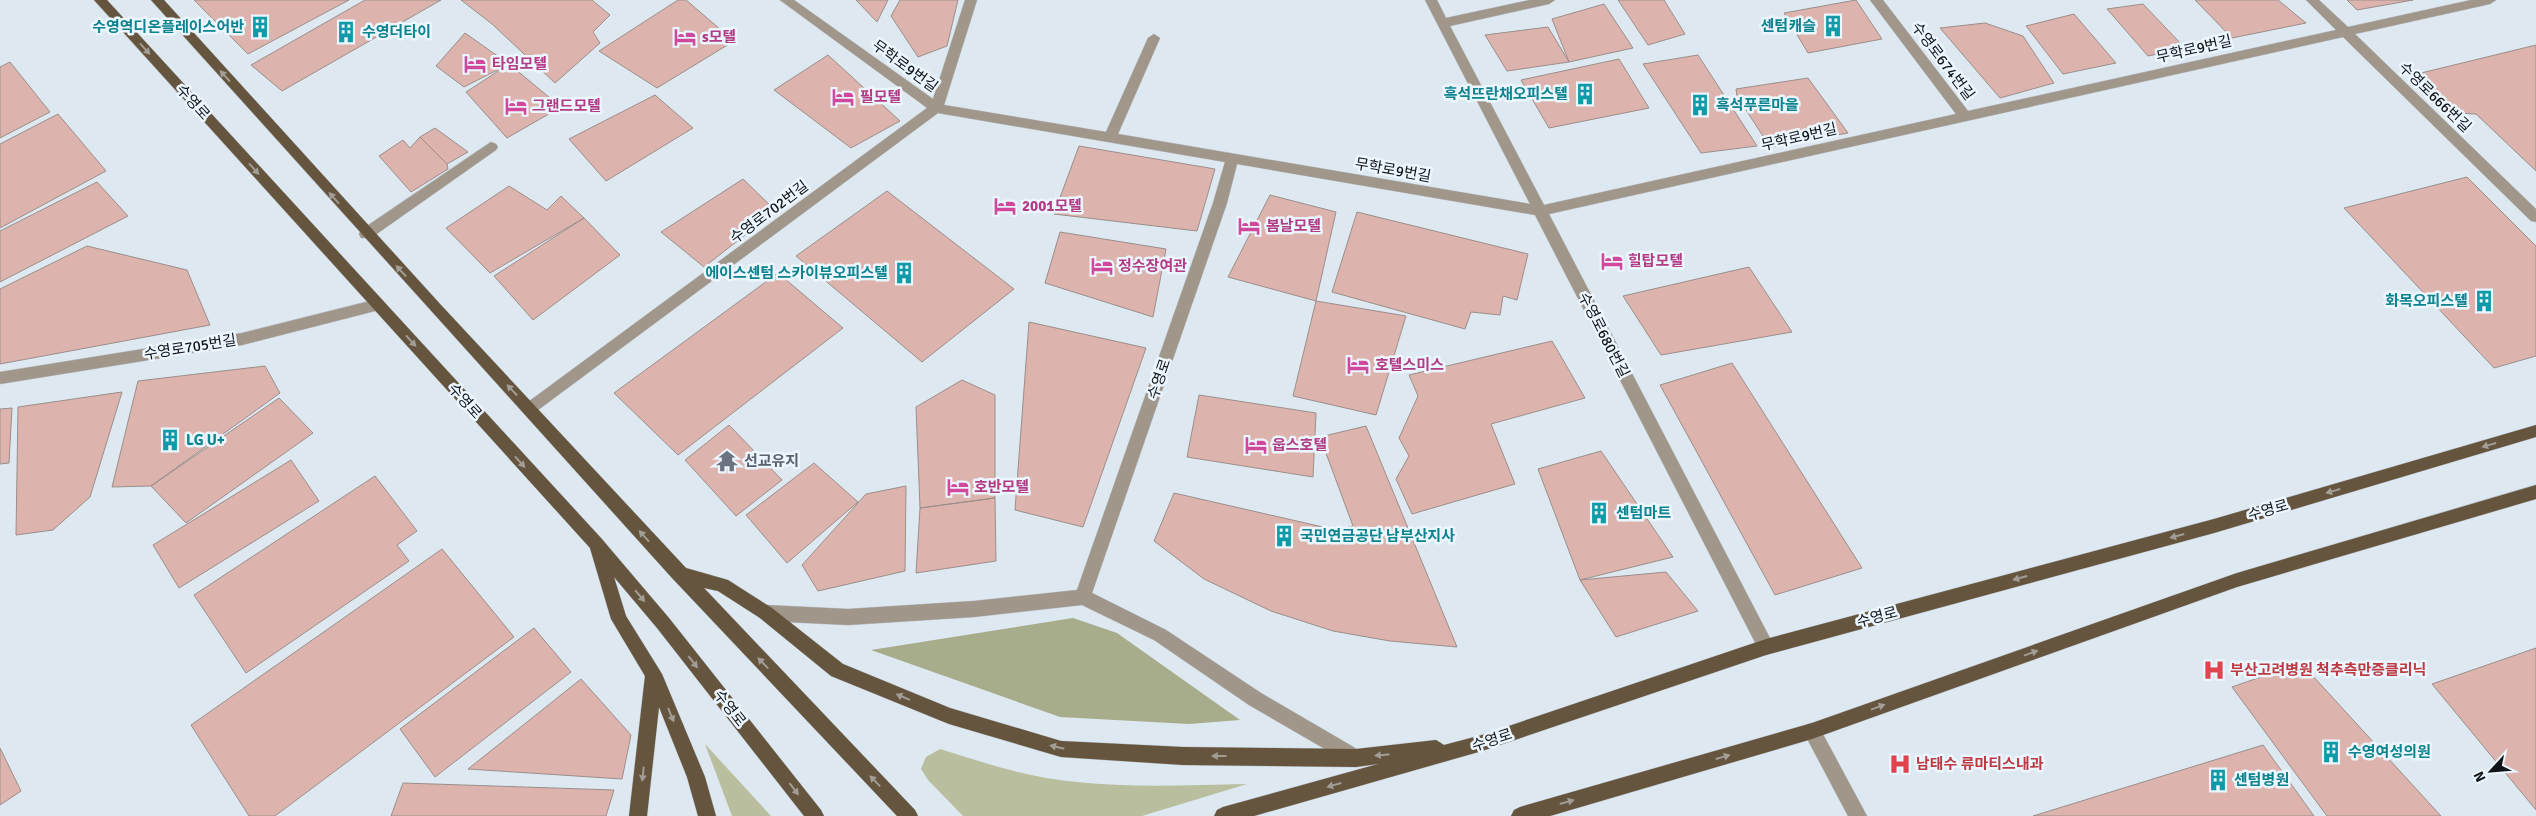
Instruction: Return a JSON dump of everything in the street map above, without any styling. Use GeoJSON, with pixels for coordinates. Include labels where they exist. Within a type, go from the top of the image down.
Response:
{"type":"FeatureCollection","features":[{"type":"Feature","properties":{"kind":"main road","name":"수영로"},"geometry":{"type":"LineString","coordinates":[[100,0],[595,543],[663,623],[815,816]]}},
{"type":"Feature","properties":{"kind":"main road"},"geometry":{"type":"LineString","coordinates":[[157,0],[366,234],[530,409],[677,572],[909,816]]}},
{"type":"Feature","properties":{"kind":"main road","name":"수영로"},"geometry":{"type":"LineString","coordinates":[[1223,816],[1482,743],[1766,647],[2214,526],[2536,431]]}},
{"type":"Feature","properties":{"kind":"main road"},"geometry":{"type":"LineString","coordinates":[[1520,816],[1812,731],[2237,580],[2536,492]]}},
{"type":"Feature","properties":{"kind":"main road"},"geometry":{"type":"LineString","coordinates":[[595,543],[619,619],[654,674],[696,777],[707,816]]}},
{"type":"Feature","properties":{"kind":"main road"},"geometry":{"type":"LineString","coordinates":[[677,572],[722,585],[766,613],[837,670],[949,716],[1061,749],[1183,756],[1356,758],[1482,743]]}},
{"type":"Feature","properties":{"kind":"main road"},"geometry":{"type":"LineString","coordinates":[[638,816],[654,674]]}},
{"type":"Feature","properties":{"kind":"street","name":"무학로9번길"},"geometry":{"type":"LineString","coordinates":[[786,0],[936,108],[1541,212],[2490,0]]}},
{"type":"Feature","properties":{"kind":"street"},"geometry":{"type":"LineString","coordinates":[[936,108],[971,0]]}},
{"type":"Feature","properties":{"kind":"street","name":"수영로680번길"},"geometry":{"type":"LineString","coordinates":[[1431,0],[1766,647]]}},
{"type":"Feature","properties":{"kind":"street"},"geometry":{"type":"LineString","coordinates":[[1443,22],[1549,0]]}},
{"type":"Feature","properties":{"kind":"street","name":"수영로674번길"},"geometry":{"type":"LineString","coordinates":[[1876,0],[1965,117]]}},
{"type":"Feature","properties":{"kind":"street","name":"수영로666번길"},"geometry":{"type":"LineString","coordinates":[[2312,0],[2536,217]]}},
{"type":"Feature","properties":{"kind":"street"},"geometry":{"type":"LineString","coordinates":[[1110,138],[1154,38]]}},
{"type":"Feature","properties":{"kind":"street","name":"수영로702번길"},"geometry":{"type":"LineString","coordinates":[[530,409],[936,108]]}},
{"type":"Feature","properties":{"kind":"street"},"geometry":{"type":"LineString","coordinates":[[366,234],[491,147]]}},
{"type":"Feature","properties":{"kind":"street","name":"수영로"},"geometry":{"type":"LineString","coordinates":[[1083,597],[1220,203],[1232,159]]}},
{"type":"Feature","properties":{"kind":"street","name":"수영로705번길"},"geometry":{"type":"LineString","coordinates":[[0,378],[242,339],[292,329],[378,305]]}},
{"type":"Feature","properties":{"kind":"street"},"geometry":{"type":"LineString","coordinates":[[766,613],[848,617],[974,609],[1083,597],[1160,635],[1255,699],[1356,758]]}},
{"type":"Feature","properties":{"kind":"street"},"geometry":{"type":"LineString","coordinates":[[1812,731],[1858,816]]}},
{"type":"Feature","properties":{"kind":"green space"},"geometry":{"type":"Polygon","coordinates":[[[1073,618],[1117,633],[1240,720],[1189,724],[1060,717],[871,650],[1073,618]]]}},
{"type":"Feature","properties":{"kind":"green space"},"geometry":{"type":"Polygon","coordinates":[[[705,744],[771,816],[732,816],[705,744]]]}},
{"type":"Feature","properties":{"kind":"green space"},"geometry":{"type":"Polygon","coordinates":[[[940,749],[1007,769],[1059,780],[1141,786],[1247,784],[1142,816],[963,816],[928,780],[921,769],[926,757],[940,749]]]}},
{"type":"Feature","properties":{"kind":"building","name":"수영역디온플레이스어반"},"geometry":{"type":"Polygon","coordinates":[[[194,0],[349,0],[248,54],[194,0]]]}},
{"type":"Feature","properties":{"kind":"building","name":"수영더타이"},"geometry":{"type":"Polygon","coordinates":[[[365,0],[441,0],[282,91],[251,65],[365,0]]]}},
{"type":"Feature","properties":{"kind":"building"},"geometry":{"type":"Polygon","coordinates":[[[461,0],[592,0],[610,15],[593,32],[600,43],[555,83],[492,24],[461,0]]]}},
{"type":"Feature","properties":{"kind":"building"},"geometry":{"type":"Polygon","coordinates":[[[678,0],[686,0],[734,41],[657,88],[599,51],[678,0]]]}},
{"type":"Feature","properties":{"kind":"building"},"geometry":{"type":"Polygon","coordinates":[[[856,0],[888,0],[877,22],[856,0]]]}},
{"type":"Feature","properties":{"kind":"building"},"geometry":{"type":"Polygon","coordinates":[[[900,0],[958,0],[947,46],[918,57],[891,16],[900,0]]]}},
{"type":"Feature","properties":{"kind":"building"},"geometry":{"type":"Polygon","coordinates":[[[1618,0],[1664,0],[1685,34],[1648,45],[1618,0]]]}},
{"type":"Feature","properties":{"kind":"building","name":"센텀캐슬"},"geometry":{"type":"Polygon","coordinates":[[[1856,0],[1882,39],[1808,53],[1784,13],[1856,0]]]}},
{"type":"Feature","properties":{"kind":"building"},"geometry":{"type":"Polygon","coordinates":[[[2195,0],[2278,0],[2306,23],[2232,38],[2195,0]]]}},
{"type":"Feature","properties":{"kind":"building"},"geometry":{"type":"Polygon","coordinates":[[[2347,0],[2413,0],[2357,10],[2347,0]]]}},
{"type":"Feature","properties":{"kind":"building"},"geometry":{"type":"Polygon","coordinates":[[[1604,4],[1633,48],[1569,62],[1552,19],[1604,4]]]}},
{"type":"Feature","properties":{"kind":"building"},"geometry":{"type":"Polygon","coordinates":[[[2143,4],[2185,48],[2148,56],[2107,9],[2143,4]]]}},
{"type":"Feature","properties":{"kind":"building"},"geometry":{"type":"Polygon","coordinates":[[[2074,14],[2116,63],[2063,74],[2026,26],[2074,14]]]}},
{"type":"Feature","properties":{"kind":"building"},"geometry":{"type":"Polygon","coordinates":[[[1985,23],[2023,36],[2054,83],[2000,98],[1940,28],[1985,23]]]}},
{"type":"Feature","properties":{"kind":"building"},"geometry":{"type":"Polygon","coordinates":[[[1548,27],[1569,62],[1507,71],[1485,35],[1548,27]]]}},
{"type":"Feature","properties":{"kind":"building"},"geometry":{"type":"Polygon","coordinates":[[[465,33],[509,64],[464,87],[436,66],[465,33]]]}},
{"type":"Feature","properties":{"kind":"building"},"geometry":{"type":"Polygon","coordinates":[[[2536,45],[2536,171],[2476,114],[2457,113],[2417,74],[2536,45]]]}},
{"type":"Feature","properties":{"kind":"building"},"geometry":{"type":"Polygon","coordinates":[[[828,55],[900,121],[851,148],[774,90],[828,55]]]}},
{"type":"Feature","properties":{"kind":"building","name":"흑석푸른마을"},"geometry":{"type":"Polygon","coordinates":[[[1698,55],[1757,146],[1701,153],[1643,64],[1698,55]]]}},
{"type":"Feature","properties":{"kind":"building","name":"흑석뜨란채오피스텔"},"geometry":{"type":"Polygon","coordinates":[[[1619,59],[1649,108],[1549,128],[1521,80],[1619,59]]]}},
{"type":"Feature","properties":{"kind":"building"},"geometry":{"type":"Polygon","coordinates":[[[10,62],[50,112],[0,138],[0,67],[10,62]]]}},
{"type":"Feature","properties":{"kind":"building"},"geometry":{"type":"Polygon","coordinates":[[[509,64],[561,107],[507,138],[466,92],[509,64]]]}},
{"type":"Feature","properties":{"kind":"building"},"geometry":{"type":"Polygon","coordinates":[[[1808,78],[1848,133],[1770,147],[1737,96],[1736,89],[1808,78]]]}},
{"type":"Feature","properties":{"kind":"building"},"geometry":{"type":"Polygon","coordinates":[[[655,95],[693,128],[606,181],[569,139],[655,95]]]}},
{"type":"Feature","properties":{"kind":"building"},"geometry":{"type":"Polygon","coordinates":[[[58,114],[106,171],[0,228],[0,144],[58,114]]]}},
{"type":"Feature","properties":{"kind":"building"},"geometry":{"type":"Polygon","coordinates":[[[435,128],[468,152],[447,164],[420,137],[435,128]]]}},
{"type":"Feature","properties":{"kind":"building"},"geometry":{"type":"Polygon","coordinates":[[[420,137],[447,164],[448,169],[411,192],[379,156],[403,140],[410,148],[420,137]]]}},
{"type":"Feature","properties":{"kind":"building"},"geometry":{"type":"Polygon","coordinates":[[[1079,146],[1215,169],[1197,231],[1054,214],[1079,146]]]}},
{"type":"Feature","properties":{"kind":"building","name":"화목오피스텔"},"geometry":{"type":"Polygon","coordinates":[[[2467,177],[2536,246],[2536,356],[2494,368],[2344,208],[2467,177]]]}},
{"type":"Feature","properties":{"kind":"building"},"geometry":{"type":"Polygon","coordinates":[[[743,179],[776,211],[704,267],[661,232],[743,179]]]}},
{"type":"Feature","properties":{"kind":"building"},"geometry":{"type":"Polygon","coordinates":[[[97,182],[128,216],[0,282],[0,231],[97,182]]]}},
{"type":"Feature","properties":{"kind":"building"},"geometry":{"type":"Polygon","coordinates":[[[509,186],[547,210],[561,196],[584,218],[490,273],[446,228],[509,186]]]}},
{"type":"Feature","properties":{"kind":"building","name":"에이스센텀 스카이뷰오피스텔"},"geometry":{"type":"Polygon","coordinates":[[[887,191],[1014,289],[922,362],[796,256],[887,191]]]}},
{"type":"Feature","properties":{"kind":"building"},"geometry":{"type":"Polygon","coordinates":[[[1270,195],[1336,212],[1316,301],[1228,277],[1270,195]]]}},
{"type":"Feature","properties":{"kind":"building"},"geometry":{"type":"Polygon","coordinates":[[[1357,212],[1528,254],[1517,300],[1503,296],[1500,315],[1471,312],[1465,329],[1332,292],[1357,212]]]}},
{"type":"Feature","properties":{"kind":"building"},"geometry":{"type":"Polygon","coordinates":[[[584,218],[620,255],[533,320],[494,276],[584,218]]]}},
{"type":"Feature","properties":{"kind":"building"},"geometry":{"type":"Polygon","coordinates":[[[1060,232],[1166,249],[1153,317],[1045,283],[1060,232]]]}},
{"type":"Feature","properties":{"kind":"building"},"geometry":{"type":"Polygon","coordinates":[[[87,246],[187,270],[210,325],[0,364],[0,289],[87,246]]]}},
{"type":"Feature","properties":{"kind":"building"},"geometry":{"type":"Polygon","coordinates":[[[1749,267],[1792,332],[1661,355],[1623,296],[1749,267]]]}},
{"type":"Feature","properties":{"kind":"building"},"geometry":{"type":"Polygon","coordinates":[[[778,273],[843,328],[678,455],[614,393],[778,273]]]}},
{"type":"Feature","properties":{"kind":"building"},"geometry":{"type":"Polygon","coordinates":[[[1316,301],[1406,316],[1376,415],[1293,396],[1316,301]]]}},
{"type":"Feature","properties":{"kind":"building"},"geometry":{"type":"Polygon","coordinates":[[[1029,322],[1146,348],[1083,527],[1015,510],[1029,322]]]}},
{"type":"Feature","properties":{"kind":"building"},"geometry":{"type":"Polygon","coordinates":[[[1552,341],[1585,398],[1491,424],[1515,484],[1412,514],[1396,479],[1409,456],[1399,438],[1418,396],[1409,375],[1552,341]]]}},
{"type":"Feature","properties":{"kind":"building"},"geometry":{"type":"Polygon","coordinates":[[[1732,363],[1862,568],[1775,595],[1660,385],[1732,363]]]}},
{"type":"Feature","properties":{"kind":"building","name":"LG U+"},"geometry":{"type":"Polygon","coordinates":[[[265,366],[280,393],[151,486],[112,487],[138,381],[265,366]]]}},
{"type":"Feature","properties":{"kind":"building"},"geometry":{"type":"Polygon","coordinates":[[[962,380],[995,395],[995,498],[920,508],[916,407],[962,380]]]}},
{"type":"Feature","properties":{"kind":"building"},"geometry":{"type":"Polygon","coordinates":[[[122,392],[90,497],[53,530],[16,535],[18,407],[122,392]]]}},
{"type":"Feature","properties":{"kind":"building"},"geometry":{"type":"Polygon","coordinates":[[[1199,395],[1316,413],[1313,477],[1187,457],[1199,395]]]}},
{"type":"Feature","properties":{"kind":"building"},"geometry":{"type":"Polygon","coordinates":[[[279,398],[313,433],[186,523],[151,486],[279,398]]]}},
{"type":"Feature","properties":{"kind":"building"},"geometry":{"type":"Polygon","coordinates":[[[12,408],[9,463],[0,464],[0,409],[12,408]]]}},
{"type":"Feature","properties":{"kind":"building"},"geometry":{"type":"Polygon","coordinates":[[[729,425],[782,480],[736,516],[685,460],[729,425]]]}},
{"type":"Feature","properties":{"kind":"building","name":"국민연금공단 남부산지사"},"geometry":{"type":"Polygon","coordinates":[[[1366,426],[1457,647],[1390,641],[1333,631],[1271,611],[1204,579],[1154,541],[1174,493],[1336,530],[1353,526],[1320,437],[1366,426]]]}},
{"type":"Feature","properties":{"kind":"building","name":"센텀마트"},"geometry":{"type":"Polygon","coordinates":[[[1601,451],[1673,557],[1580,580],[1538,469],[1601,451]]]}},
{"type":"Feature","properties":{"kind":"building"},"geometry":{"type":"Polygon","coordinates":[[[291,460],[319,501],[179,588],[153,545],[291,460]]]}},
{"type":"Feature","properties":{"kind":"building"},"geometry":{"type":"Polygon","coordinates":[[[814,463],[858,502],[787,563],[746,515],[814,463]]]}},
{"type":"Feature","properties":{"kind":"building"},"geometry":{"type":"Polygon","coordinates":[[[375,476],[417,531],[397,545],[409,561],[246,673],[194,595],[375,476]]]}},
{"type":"Feature","properties":{"kind":"building"},"geometry":{"type":"Polygon","coordinates":[[[906,486],[905,571],[818,591],[802,565],[866,494],[906,486]]]}},
{"type":"Feature","properties":{"kind":"building"},"geometry":{"type":"Polygon","coordinates":[[[995,498],[996,561],[916,573],[920,508],[995,498]]]}},
{"type":"Feature","properties":{"kind":"building"},"geometry":{"type":"Polygon","coordinates":[[[442,549],[514,637],[275,816],[249,816],[191,725],[442,549]]]}},
{"type":"Feature","properties":{"kind":"building"},"geometry":{"type":"Polygon","coordinates":[[[1666,572],[1698,611],[1616,637],[1580,580],[1666,572]]]}},
{"type":"Feature","properties":{"kind":"building"},"geometry":{"type":"Polygon","coordinates":[[[534,628],[571,672],[435,777],[400,729],[534,628]]]}},
{"type":"Feature","properties":{"kind":"building"},"geometry":{"type":"Polygon","coordinates":[[[2536,648],[2536,810],[2432,684],[2536,648]]]}},
{"type":"Feature","properties":{"kind":"building","name":"수영여성의원"},"geometry":{"type":"Polygon","coordinates":[[[2301,663],[2441,816],[2327,816],[2232,687],[2301,663]]]}},
{"type":"Feature","properties":{"kind":"building"},"geometry":{"type":"Polygon","coordinates":[[[581,679],[631,735],[622,779],[468,769],[581,679]]]}},
{"type":"Feature","properties":{"kind":"building","name":"센텀병원"},"geometry":{"type":"Polygon","coordinates":[[[2263,745],[2314,816],[2033,816],[2263,745]]]}},
{"type":"Feature","properties":{"kind":"building"},"geometry":{"type":"Polygon","coordinates":[[[0,748],[21,791],[0,805],[0,748]]]}},
{"type":"Feature","properties":{"kind":"building"},"geometry":{"type":"Polygon","coordinates":[[[403,783],[614,790],[606,816],[391,816],[403,783]]]}},
{"type":"Feature","properties":{"kind":"place","name":"센텀캐슬"},"geometry":{"type":"Point","coordinates":[1833,26]}},
{"type":"Feature","properties":{"kind":"place","name":"수영역디온플레이스어반"},"geometry":{"type":"Point","coordinates":[260,27]}},
{"type":"Feature","properties":{"kind":"place","name":"수영더타이"},"geometry":{"type":"Point","coordinates":[346,32]}},
{"type":"Feature","properties":{"kind":"place","name":"s모텔"},"geometry":{"type":"Point","coordinates":[685,37]}},
{"type":"Feature","properties":{"kind":"place","name":"타임모텔"},"geometry":{"type":"Point","coordinates":[475,64]}},
{"type":"Feature","properties":{"kind":"place","name":"흑석뜨란채오피스텔"},"geometry":{"type":"Point","coordinates":[1585,94]}},
{"type":"Feature","properties":{"kind":"place","name":"필모텔"},"geometry":{"type":"Point","coordinates":[843,97]}},
{"type":"Feature","properties":{"kind":"place","name":"흑석푸른마을"},"geometry":{"type":"Point","coordinates":[1700,105]}},
{"type":"Feature","properties":{"kind":"place","name":"그랜드모텔"},"geometry":{"type":"Point","coordinates":[516,106]}},
{"type":"Feature","properties":{"kind":"place","name":"2001모텔"},"geometry":{"type":"Point","coordinates":[1005,206]}},
{"type":"Feature","properties":{"kind":"place","name":"봄날모텔"},"geometry":{"type":"Point","coordinates":[1249,226]}},
{"type":"Feature","properties":{"kind":"place","name":"힐탑모텔"},"geometry":{"type":"Point","coordinates":[1612,261]}},
{"type":"Feature","properties":{"kind":"place","name":"정수장여관"},"geometry":{"type":"Point","coordinates":[1102,266]}},
{"type":"Feature","properties":{"kind":"place","name":"에이스센텀 스카이뷰오피스텔"},"geometry":{"type":"Point","coordinates":[904,273]}},
{"type":"Feature","properties":{"kind":"place","name":"화목오피스텔"},"geometry":{"type":"Point","coordinates":[2484,301]}},
{"type":"Feature","properties":{"kind":"place","name":"호텔스미스"},"geometry":{"type":"Point","coordinates":[1358,365]}},
{"type":"Feature","properties":{"kind":"place","name":"LG U+"},"geometry":{"type":"Point","coordinates":[170,440]}},
{"type":"Feature","properties":{"kind":"place","name":"웁스호텔"},"geometry":{"type":"Point","coordinates":[1256,445]}},
{"type":"Feature","properties":{"kind":"place","name":"선교유지"},"geometry":{"type":"Point","coordinates":[727,461]}},
{"type":"Feature","properties":{"kind":"place","name":"호반모텔"},"geometry":{"type":"Point","coordinates":[958,487]}},
{"type":"Feature","properties":{"kind":"place","name":"센텀마트"},"geometry":{"type":"Point","coordinates":[1599,513]}},
{"type":"Feature","properties":{"kind":"place","name":"국민연금공단 남부산지사"},"geometry":{"type":"Point","coordinates":[1284,536]}},
{"type":"Feature","properties":{"kind":"place","name":"부산고려병원 척추측만증클리닉"},"geometry":{"type":"Point","coordinates":[2214,670]}},
{"type":"Feature","properties":{"kind":"place","name":"수영여성의원"},"geometry":{"type":"Point","coordinates":[2331,752]}},
{"type":"Feature","properties":{"kind":"place","name":"남태수 류마티스내과"},"geometry":{"type":"Point","coordinates":[1900,764]}},
{"type":"Feature","properties":{"kind":"place","name":"센텀병원"},"geometry":{"type":"Point","coordinates":[2218,780]}}]}
